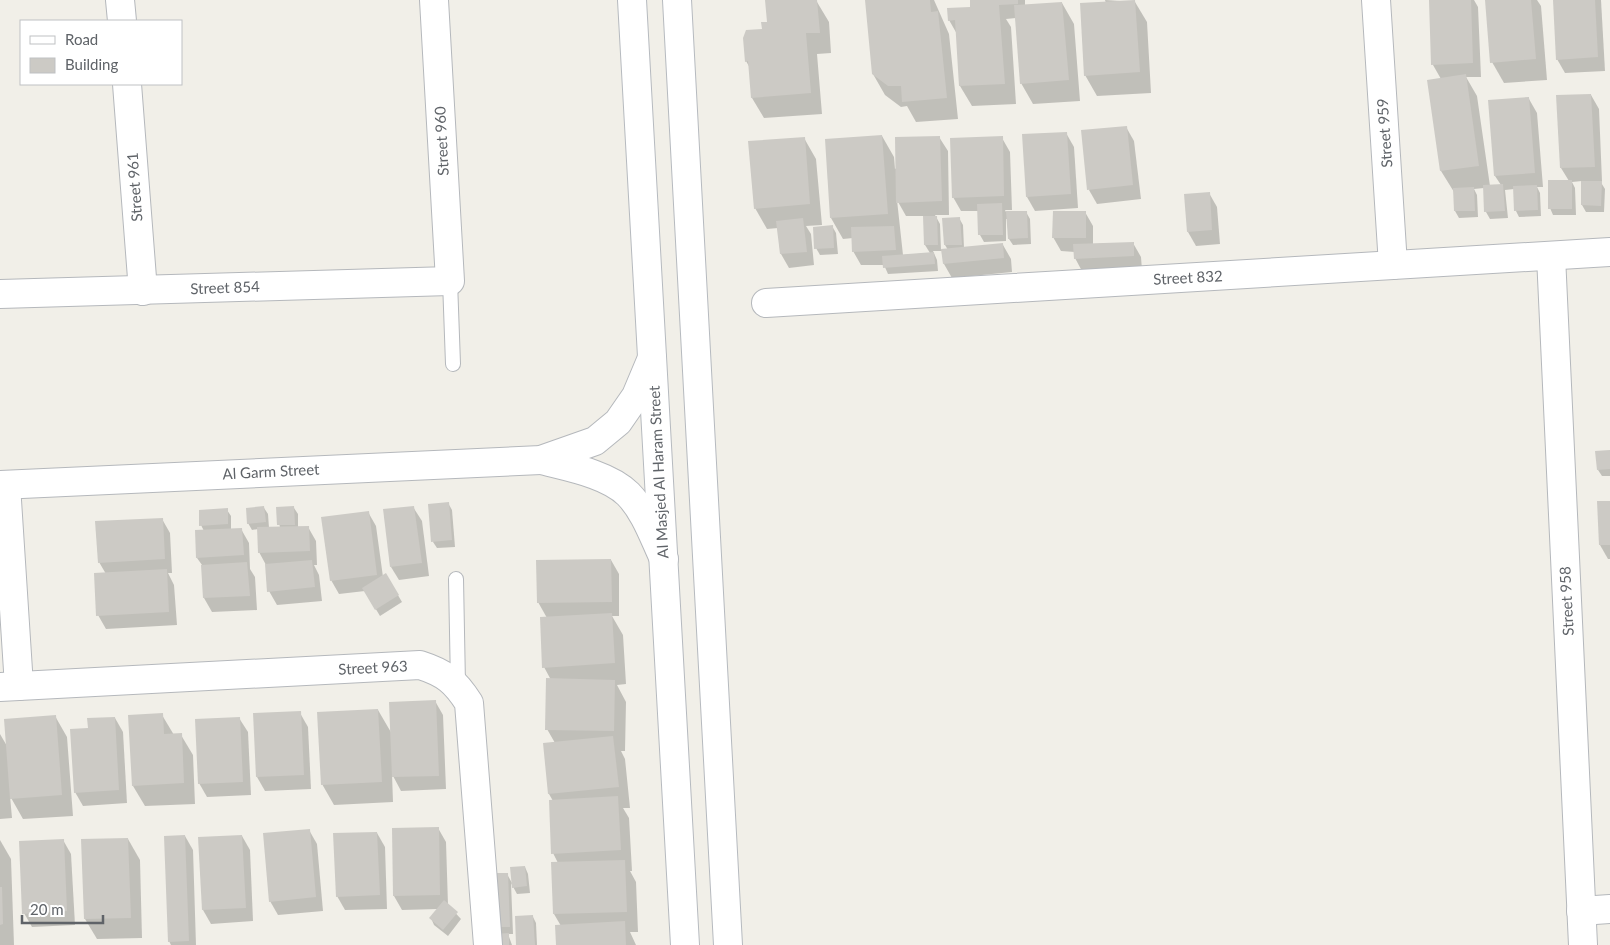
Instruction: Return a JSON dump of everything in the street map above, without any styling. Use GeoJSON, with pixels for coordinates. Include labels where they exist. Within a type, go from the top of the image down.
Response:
{"type":"FeatureCollection","features":[{"type":"Feature","properties":{"kind":"street"},"geometry":{"type":"LineString","coordinates":[[120,0],[122,20]]}},
{"type":"Feature","properties":{"kind":"street","name":"Street 960"},"geometry":{"type":"LineString","coordinates":[[434,0],[450,281]]}},
{"type":"Feature","properties":{"kind":"street","name":"Al Masjed Al Haram Street"},"geometry":{"type":"LineString","coordinates":[[632,0],[685,945]]}},
{"type":"Feature","properties":{"kind":"street"},"geometry":{"type":"LineString","coordinates":[[677,0],[728,945]]}},
{"type":"Feature","properties":{"kind":"street","name":"Street 959"},"geometry":{"type":"LineString","coordinates":[[1376,0],[1393,265]]}},
{"type":"Feature","properties":{"kind":"street","name":"Street 961"},"geometry":{"type":"LineString","coordinates":[[127,85],[143,291]]}},
{"type":"Feature","properties":{"kind":"street","name":"Street 832"},"geometry":{"type":"LineString","coordinates":[[766,303],[1610,252]]}},
{"type":"Feature","properties":{"kind":"street","name":"Street 958"},"geometry":{"type":"LineString","coordinates":[[1551,256],[1582,945]]}},
{"type":"Feature","properties":{"kind":"street","name":"Street 854"},"geometry":{"type":"LineString","coordinates":[[0,294],[450,281]]}},
{"type":"Feature","properties":{"kind":"street","name":"Al Garm Street"},"geometry":{"type":"LineString","coordinates":[[3,485],[541,460],[595,442],[618,422],[636,396],[652,358]]}},
{"type":"Feature","properties":{"kind":"street","name":"Al Garm Street"},"geometry":{"type":"LineString","coordinates":[[541,460],[598,476],[628,494],[647,523],[664,560]]}},
{"type":"Feature","properties":{"kind":"street","name":"Street 963"},"geometry":{"type":"LineString","coordinates":[[3,485],[9,686],[420,665],[440,672],[458,685],[470,703],[488,945]]}},
{"type":"Feature","properties":{"kind":"street"},"geometry":{"type":"LineString","coordinates":[[1581,911],[1610,909]]}},
{"type":"Feature","properties":{"kind":"lane"},"geometry":{"type":"LineString","coordinates":[[450,281],[453,364]]}},
{"type":"Feature","properties":{"kind":"lane"},"geometry":{"type":"LineString","coordinates":[[456,579],[458,685]]}},
{"type":"Feature","properties":{"kind":"building"},"geometry":{"type":"Polygon","coordinates":[[[765,0],[817,0],[820,33],[806,33],[811,93],[751,98],[748,61],[745,62],[743,38],[746,30],[762,29],[761,22],[767,22],[765,0]]]}},
{"type":"Feature","properties":{"kind":"building"},"geometry":{"type":"Polygon","coordinates":[[[865,0],[930,0],[931,12],[938,11],[947,98],[902,102],[901,86],[888,86],[872,74],[865,0]]]}},
{"type":"Feature","properties":{"kind":"building"},"geometry":{"type":"Polygon","coordinates":[[[970,0],[1018,0],[1018,4],[999,5],[1005,84],[959,86],[955,20],[948,21],[947,8],[970,7],[970,0]]]}},
{"type":"Feature","properties":{"kind":"building"},"geometry":{"type":"Polygon","coordinates":[[[1135,0],[1140,72],[1084,76],[1080,3],[1135,0]]]}},
{"type":"Feature","properties":{"kind":"building"},"geometry":{"type":"Polygon","coordinates":[[[1429,0],[1471,0],[1473,63],[1431,65],[1429,0]]]}},
{"type":"Feature","properties":{"kind":"building"},"geometry":{"type":"Polygon","coordinates":[[[1485,0],[1531,0],[1536,59],[1490,63],[1485,0]]]}},
{"type":"Feature","properties":{"kind":"building"},"geometry":{"type":"Polygon","coordinates":[[[1553,0],[1595,0],[1598,57],[1556,60],[1553,0]]]}},
{"type":"Feature","properties":{"kind":"building"},"geometry":{"type":"Polygon","coordinates":[[[1062,2],[1069,80],[1020,84],[1014,5],[1062,2]]]}},
{"type":"Feature","properties":{"kind":"building"},"geometry":{"type":"Polygon","coordinates":[[[1466,74],[1479,166],[1440,171],[1427,80],[1466,74]]]}},
{"type":"Feature","properties":{"kind":"building"},"geometry":{"type":"Polygon","coordinates":[[[1591,94],[1595,167],[1560,168],[1556,95],[1591,94]]]}},
{"type":"Feature","properties":{"kind":"building"},"geometry":{"type":"Polygon","coordinates":[[[1529,97],[1535,173],[1494,176],[1488,100],[1529,97]]]}},
{"type":"Feature","properties":{"kind":"building"},"geometry":{"type":"Polygon","coordinates":[[[1127,126],[1133,185],[1087,190],[1081,130],[1127,126]]]}},
{"type":"Feature","properties":{"kind":"building"},"geometry":{"type":"Polygon","coordinates":[[[1067,132],[1071,194],[1026,197],[1022,134],[1067,132]]]}},
{"type":"Feature","properties":{"kind":"building"},"geometry":{"type":"Polygon","coordinates":[[[882,135],[888,214],[830,218],[825,139],[882,135]]]}},
{"type":"Feature","properties":{"kind":"building"},"geometry":{"type":"Polygon","coordinates":[[[940,136],[942,201],[896,203],[895,137],[940,136]]]}},
{"type":"Feature","properties":{"kind":"building"},"geometry":{"type":"Polygon","coordinates":[[[1003,136],[1004,196],[952,198],[950,138],[1003,136]]]}},
{"type":"Feature","properties":{"kind":"building"},"geometry":{"type":"Polygon","coordinates":[[[805,137],[810,204],[754,209],[748,141],[805,137]]]}},
{"type":"Feature","properties":{"kind":"building"},"geometry":{"type":"Polygon","coordinates":[[[1548,180],[1572,180],[1572,209],[1548,209],[1548,180]]]}},
{"type":"Feature","properties":{"kind":"building"},"geometry":{"type":"Polygon","coordinates":[[[1581,181],[1602,181],[1601,206],[1581,205],[1581,181]]]}},
{"type":"Feature","properties":{"kind":"building"},"geometry":{"type":"Polygon","coordinates":[[[1503,184],[1505,211],[1484,212],[1483,185],[1503,184]]]}},
{"type":"Feature","properties":{"kind":"building"},"geometry":{"type":"Polygon","coordinates":[[[1537,185],[1538,210],[1514,211],[1513,186],[1537,185]]]}},
{"type":"Feature","properties":{"kind":"building"},"geometry":{"type":"Polygon","coordinates":[[[1474,187],[1475,211],[1454,211],[1453,188],[1474,187]]]}},
{"type":"Feature","properties":{"kind":"building"},"geometry":{"type":"Polygon","coordinates":[[[1210,192],[1212,230],[1187,232],[1184,194],[1210,192]]]}},
{"type":"Feature","properties":{"kind":"building"},"geometry":{"type":"Polygon","coordinates":[[[1002,203],[1003,235],[978,235],[977,204],[1002,203]]]}},
{"type":"Feature","properties":{"kind":"building"},"geometry":{"type":"Polygon","coordinates":[[[1006,211],[1027,211],[1028,238],[1008,239],[1006,211]]]}},
{"type":"Feature","properties":{"kind":"building"},"geometry":{"type":"Polygon","coordinates":[[[1053,211],[1086,211],[1086,238],[1052,238],[1053,211]]]}},
{"type":"Feature","properties":{"kind":"building"},"geometry":{"type":"Polygon","coordinates":[[[923,216],[937,216],[938,245],[924,245],[923,216]]]}},
{"type":"Feature","properties":{"kind":"building"},"geometry":{"type":"Polygon","coordinates":[[[960,217],[962,245],[944,245],[942,218],[960,217]]]}},
{"type":"Feature","properties":{"kind":"building"},"geometry":{"type":"Polygon","coordinates":[[[803,218],[807,252],[780,254],[776,221],[803,218]]]}},
{"type":"Feature","properties":{"kind":"building"},"geometry":{"type":"Polygon","coordinates":[[[833,225],[834,248],[814,249],[813,227],[833,225]]]}},
{"type":"Feature","properties":{"kind":"building"},"geometry":{"type":"Polygon","coordinates":[[[894,226],[896,250],[852,252],[851,227],[894,226]]]}},
{"type":"Feature","properties":{"kind":"building"},"geometry":{"type":"Polygon","coordinates":[[[1134,242],[1134,256],[1074,259],[1073,244],[1134,242]]]}},
{"type":"Feature","properties":{"kind":"building"},"geometry":{"type":"Polygon","coordinates":[[[1003,243],[1004,258],[943,264],[941,249],[1003,243]]]}},
{"type":"Feature","properties":{"kind":"building"},"geometry":{"type":"Polygon","coordinates":[[[934,252],[935,264],[883,268],[882,256],[934,252]]]}},
{"type":"Feature","properties":{"kind":"building"},"geometry":{"type":"Polygon","coordinates":[[[1610,450],[1610,469],[1597,470],[1595,451],[1610,450]]]}},
{"type":"Feature","properties":{"kind":"building"},"geometry":{"type":"Polygon","coordinates":[[[1597,501],[1610,501],[1610,545],[1599,545],[1597,501]]]}},
{"type":"Feature","properties":{"kind":"building"},"geometry":{"type":"Polygon","coordinates":[[[449,502],[452,540],[431,542],[428,504],[449,502]]]}},
{"type":"Feature","properties":{"kind":"building"},"geometry":{"type":"Polygon","coordinates":[[[264,506],[266,522],[247,524],[246,508],[264,506]]]}},
{"type":"Feature","properties":{"kind":"building"},"geometry":{"type":"Polygon","coordinates":[[[294,506],[295,525],[277,525],[276,507],[294,506]]]}},
{"type":"Feature","properties":{"kind":"building"},"geometry":{"type":"Polygon","coordinates":[[[414,506],[422,563],[390,567],[383,509],[414,506]]]}},
{"type":"Feature","properties":{"kind":"building"},"geometry":{"type":"Polygon","coordinates":[[[228,508],[228,524],[199,526],[199,510],[228,508]]]}},
{"type":"Feature","properties":{"kind":"building"},"geometry":{"type":"Polygon","coordinates":[[[369,511],[377,575],[330,581],[321,517],[369,511]]]}},
{"type":"Feature","properties":{"kind":"building"},"geometry":{"type":"Polygon","coordinates":[[[163,518],[165,559],[98,563],[95,521],[163,518]]]}},
{"type":"Feature","properties":{"kind":"building"},"geometry":{"type":"Polygon","coordinates":[[[309,526],[310,551],[258,553],[257,527],[309,526]]]}},
{"type":"Feature","properties":{"kind":"building"},"geometry":{"type":"Polygon","coordinates":[[[242,528],[244,555],[196,558],[195,530],[242,528]]]}},
{"type":"Feature","properties":{"kind":"building"},"geometry":{"type":"Polygon","coordinates":[[[611,559],[612,602],[537,603],[536,560],[611,559]]]}},
{"type":"Feature","properties":{"kind":"building"},"geometry":{"type":"Polygon","coordinates":[[[312,560],[315,587],[267,592],[265,564],[312,560]]]}},
{"type":"Feature","properties":{"kind":"building"},"geometry":{"type":"Polygon","coordinates":[[[247,562],[250,596],[203,598],[201,565],[247,562]]]}},
{"type":"Feature","properties":{"kind":"building"},"geometry":{"type":"Polygon","coordinates":[[[167,569],[169,612],[96,616],[94,573],[167,569]]]}},
{"type":"Feature","properties":{"kind":"building"},"geometry":{"type":"Polygon","coordinates":[[[386,573],[399,595],[375,610],[362,588],[386,573]]]}},
{"type":"Feature","properties":{"kind":"building"},"geometry":{"type":"Polygon","coordinates":[[[612,613],[615,663],[542,668],[540,617],[612,613]]]}},
{"type":"Feature","properties":{"kind":"building"},"geometry":{"type":"Polygon","coordinates":[[[546,678],[615,680],[614,731],[545,730],[546,678]]]}},
{"type":"Feature","properties":{"kind":"building"},"geometry":{"type":"Polygon","coordinates":[[[436,700],[439,776],[392,777],[389,702],[436,700]]]}},
{"type":"Feature","properties":{"kind":"building"},"geometry":{"type":"Polygon","coordinates":[[[378,709],[382,782],[321,785],[317,712],[378,709]]]}},
{"type":"Feature","properties":{"kind":"building"},"geometry":{"type":"Polygon","coordinates":[[[301,711],[304,775],[256,777],[253,713],[301,711]]]}},
{"type":"Feature","properties":{"kind":"building"},"geometry":{"type":"Polygon","coordinates":[[[163,713],[164,734],[182,733],[184,783],[132,786],[128,715],[163,713]]]}},
{"type":"Feature","properties":{"kind":"building"},"geometry":{"type":"Polygon","coordinates":[[[56,715],[62,795],[10,799],[4,719],[56,715]]]}},
{"type":"Feature","properties":{"kind":"building"},"geometry":{"type":"Polygon","coordinates":[[[115,717],[119,790],[74,793],[70,729],[88,728],[87,718],[115,717]]]}},
{"type":"Feature","properties":{"kind":"building"},"geometry":{"type":"Polygon","coordinates":[[[240,717],[243,782],[198,784],[195,719],[240,717]]]}},
{"type":"Feature","properties":{"kind":"building"},"geometry":{"type":"Polygon","coordinates":[[[613,736],[619,787],[548,794],[543,743],[613,736]]]}},
{"type":"Feature","properties":{"kind":"building"},"geometry":{"type":"Polygon","coordinates":[[[618,796],[621,850],[551,854],[549,800],[618,796]]]}},
{"type":"Feature","properties":{"kind":"building"},"geometry":{"type":"Polygon","coordinates":[[[439,827],[440,895],[393,896],[392,828],[439,827]]]}},
{"type":"Feature","properties":{"kind":"building"},"geometry":{"type":"Polygon","coordinates":[[[310,829],[316,897],[269,902],[263,833],[310,829]]]}},
{"type":"Feature","properties":{"kind":"building"},"geometry":{"type":"Polygon","coordinates":[[[377,832],[380,895],[336,897],[333,833],[377,832]]]}},
{"type":"Feature","properties":{"kind":"building"},"geometry":{"type":"Polygon","coordinates":[[[185,835],[189,941],[168,942],[164,836],[185,835]]]}},
{"type":"Feature","properties":{"kind":"building"},"geometry":{"type":"Polygon","coordinates":[[[242,835],[246,908],[202,910],[198,837],[242,835]]]}},
{"type":"Feature","properties":{"kind":"building"},"geometry":{"type":"Polygon","coordinates":[[[128,838],[131,918],[84,919],[81,839],[128,838]]]}},
{"type":"Feature","properties":{"kind":"building"},"geometry":{"type":"Polygon","coordinates":[[[64,839],[67,911],[22,914],[19,841],[64,839]]]}},
{"type":"Feature","properties":{"kind":"building"},"geometry":{"type":"Polygon","coordinates":[[[625,860],[627,912],[553,914],[551,862],[625,860]]]}},
{"type":"Feature","properties":{"kind":"building"},"geometry":{"type":"Polygon","coordinates":[[[525,866],[527,886],[512,888],[510,867],[525,866]]]}},
{"type":"Feature","properties":{"kind":"building"},"geometry":{"type":"Polygon","coordinates":[[[492,873],[508,873],[510,927],[495,927],[492,873]]]}},
{"type":"Feature","properties":{"kind":"building"},"geometry":{"type":"Polygon","coordinates":[[[0,887],[2,887],[3,924],[0,925],[0,887]]]}},
{"type":"Feature","properties":{"kind":"building"},"geometry":{"type":"Polygon","coordinates":[[[444,900],[458,912],[443,930],[429,918],[444,900]]]}},
{"type":"Feature","properties":{"kind":"building"},"geometry":{"type":"Polygon","coordinates":[[[533,915],[535,945],[516,945],[515,916],[533,915]]]}},
{"type":"Feature","properties":{"kind":"building"},"geometry":{"type":"Polygon","coordinates":[[[625,921],[626,945],[556,945],[555,925],[625,921]]]}},
{"type":"Feature","properties":{"kind":"building"},"geometry":{"type":"Polygon","coordinates":[[[509,933],[509,945],[495,945],[494,934],[509,933]]]}}]}
